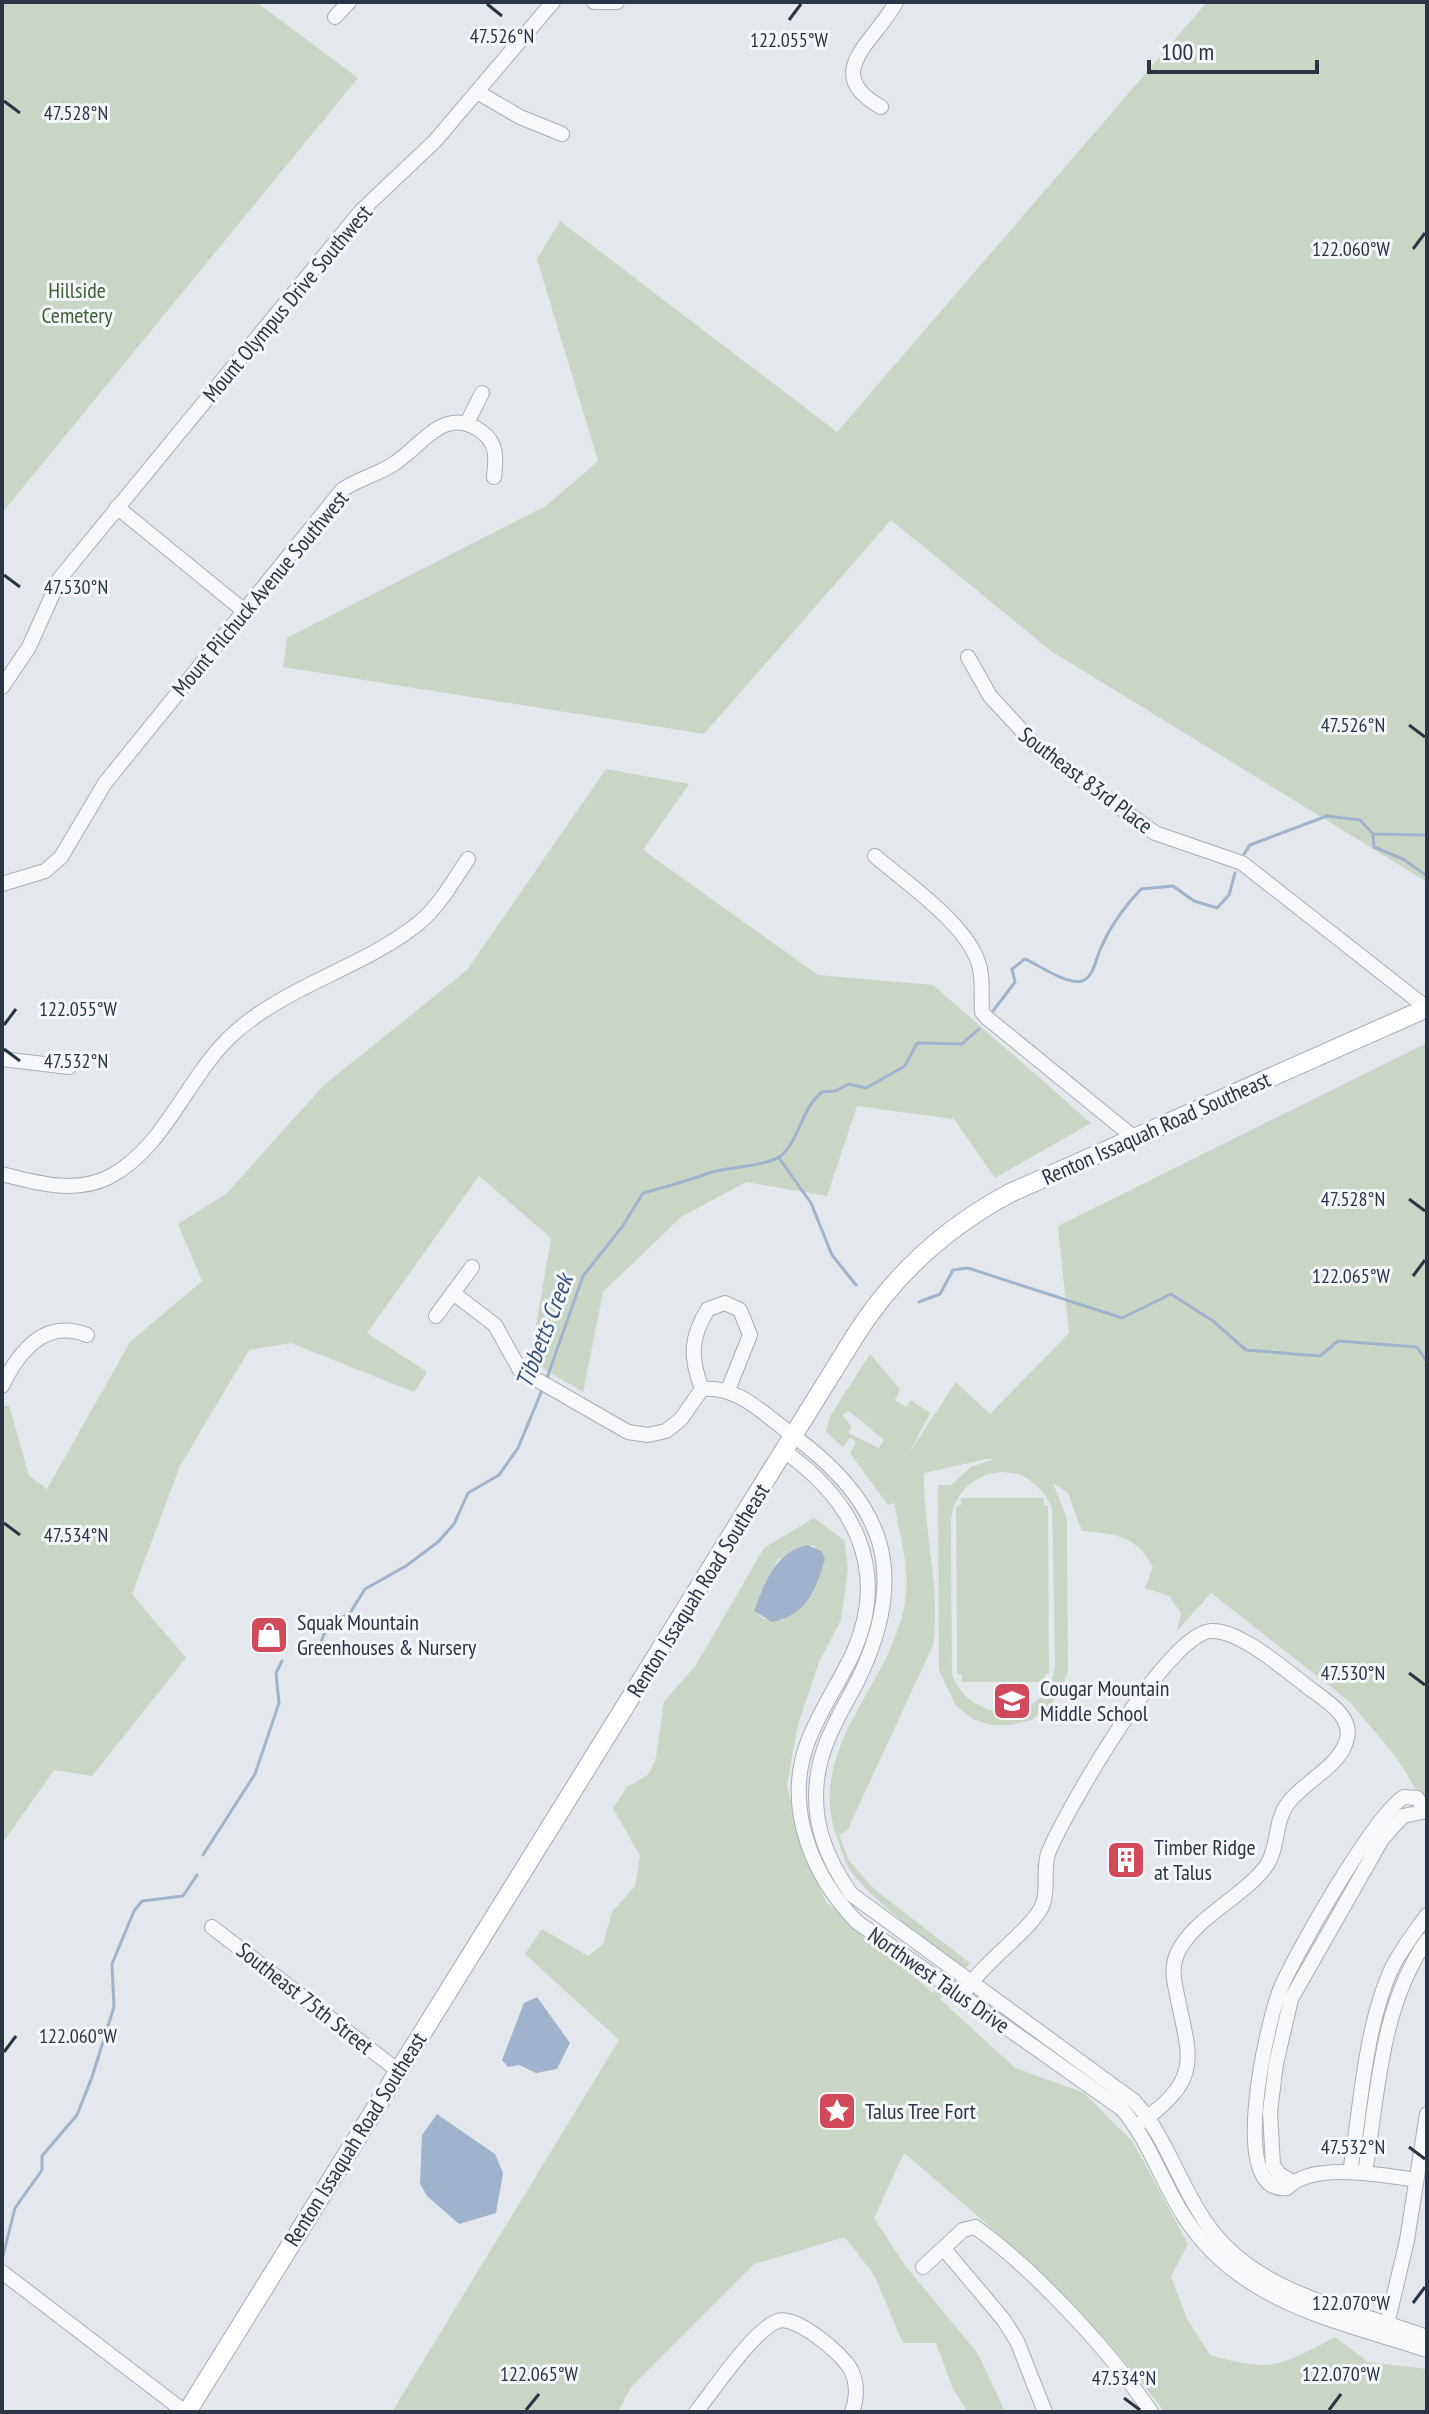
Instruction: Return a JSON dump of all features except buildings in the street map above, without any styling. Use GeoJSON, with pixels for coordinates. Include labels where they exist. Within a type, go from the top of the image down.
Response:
{"type":"FeatureCollection","features":[{"type":"Feature","properties":{"kind":"main road","name":"Renton Issaquah Road Southeast"},"geometry":{"type":"LineString","coordinates":[[186,2412],[870,1312],[919,1255],[985,1206],[1427,1008]]}},
{"type":"Feature","properties":{"kind":"street"},"geometry":{"type":"LineString","coordinates":[[335,17],[349,2]]}},
{"type":"Feature","properties":{"kind":"street","name":"Mount Olympus Drive Southwest"},"geometry":{"type":"LineString","coordinates":[[2,687],[29,647],[60,578],[117,507],[361,211],[407,170],[479,93],[553,2]]}},
{"type":"Feature","properties":{"kind":"street"},"geometry":{"type":"LineString","coordinates":[[594,2],[617,2]]}},
{"type":"Feature","properties":{"kind":"street"},"geometry":{"type":"LineString","coordinates":[[881,107],[856,86],[853,69],[859,52],[896,2]]}},
{"type":"Feature","properties":{"kind":"street"},"geometry":{"type":"LineString","coordinates":[[479,93],[520,117],[562,134]]}},
{"type":"Feature","properties":{"kind":"street"},"geometry":{"type":"LineString","coordinates":[[482,393],[467,423],[494,444],[494,477]]}},
{"type":"Feature","properties":{"kind":"street","name":"Mount Pilchuck Avenue Southwest"},"geometry":{"type":"LineString","coordinates":[[2,884],[45,871],[61,857],[105,783],[342,490],[392,465],[445,423],[467,423]]}},
{"type":"Feature","properties":{"kind":"street"},"geometry":{"type":"LineString","coordinates":[[117,507],[243,610]]}},
{"type":"Feature","properties":{"kind":"street","name":"Southeast 83rd Place"},"geometry":{"type":"LineString","coordinates":[[968,657],[990,696],[1014,726],[1037,747],[1155,833],[1242,863],[1427,1008]]}},
{"type":"Feature","properties":{"kind":"street"},"geometry":{"type":"LineString","coordinates":[[875,856],[953,924],[973,949],[980,967],[982,1012],[986,1017],[1137,1140]]}},
{"type":"Feature","properties":{"kind":"street"},"geometry":{"type":"LineString","coordinates":[[2,1174],[51,1184],[80,1185],[104,1179],[127,1166],[148,1146],[198,1072],[232,1036],[280,1002],[417,924],[445,893],[468,859]]}},
{"type":"Feature","properties":{"kind":"street"},"geometry":{"type":"LineString","coordinates":[[2,1059],[69,1067]]}},
{"type":"Feature","properties":{"kind":"street"},"geometry":{"type":"LineString","coordinates":[[436,1316],[472,1267]]}},
{"type":"Feature","properties":{"kind":"street"},"geometry":{"type":"LineString","coordinates":[[453,1293],[495,1325],[520,1370],[628,1432],[648,1435],[674,1426],[702,1389]]}},
{"type":"Feature","properties":{"kind":"street"},"geometry":{"type":"LineString","coordinates":[[702,1389],[692,1362],[692,1345],[708,1309],[725,1303],[740,1310],[749,1326],[750,1335],[728,1390]]}},
{"type":"Feature","properties":{"kind":"street"},"geometry":{"type":"LineString","coordinates":[[2,1386],[16,1357],[31,1343],[51,1334],[75,1330],[87,1335]]}},
{"type":"Feature","properties":{"kind":"street"},"geometry":{"type":"LineString","coordinates":[[702,1389],[728,1390],[788,1444]]}},
{"type":"Feature","properties":{"kind":"street","name":"Northwest Talus Drive"},"geometry":{"type":"LineString","coordinates":[[788,1444],[831,1464],[854,1490],[875,1531],[885,1573],[885,1604],[878,1634],[830,1732],[821,1760],[816,1805],[823,1846],[842,1881],[862,1906],[1116,2084],[1192,2202],[1219,2240],[1237,2257],[1279,2285],[1386,2329],[1427,2350]]}},
{"type":"Feature","properties":{"kind":"street","name":"Northwest Talus Drive"},"geometry":{"type":"LineString","coordinates":[[788,1444],[840,1501],[856,1531],[867,1576],[867,1601],[860,1636],[815,1727],[802,1765],[799,1804],[808,1845],[826,1883],[857,1922],[1142,2121]]}},
{"type":"Feature","properties":{"kind":"street"},"geometry":{"type":"LineString","coordinates":[[961,1997],[971,1982],[1038,1914],[1045,1896],[1048,1853],[1100,1754],[1185,1644],[1203,1632],[1214,1630],[1269,1657],[1336,1709],[1348,1728],[1348,1738],[1341,1753],[1287,1804],[1265,1867],[1186,1940],[1176,1956],[1173,1975],[1189,2065],[1177,2090],[1142,2121]]}},
{"type":"Feature","properties":{"kind":"street"},"geometry":{"type":"LineString","coordinates":[[1416,2180],[1357,2172],[1293,2182],[1282,2189],[1264,2179],[1258,2167],[1256,2142],[1259,2070],[1279,1991],[1379,1821],[1404,1797],[1417,1798],[1427,1812]]}},
{"type":"Feature","properties":{"kind":"street"},"geometry":{"type":"LineString","coordinates":[[1357,2172],[1380,2004],[1397,1958],[1427,1915]]}},
{"type":"Feature","properties":{"kind":"street","name":"Southeast 75th Street"},"geometry":{"type":"LineString","coordinates":[[212,1927],[397,2070]]}},
{"type":"Feature","properties":{"kind":"street"},"geometry":{"type":"LineString","coordinates":[[1357,2172],[1395,2002],[1407,1970],[1427,1940]]}},
{"type":"Feature","properties":{"kind":"street"},"geometry":{"type":"LineString","coordinates":[[1386,2329],[1405,2253],[1427,2114]]}},
{"type":"Feature","properties":{"kind":"street"},"geometry":{"type":"LineString","coordinates":[[923,2267],[963,2230],[975,2227],[1074,2319],[1131,2382],[1151,2412]]}},
{"type":"Feature","properties":{"kind":"street"},"geometry":{"type":"LineString","coordinates":[[944,2249],[1003,2319],[1017,2341],[1045,2412]]}},
{"type":"Feature","properties":{"kind":"street"},"geometry":{"type":"LineString","coordinates":[[2,2272],[186,2412]]}},
{"type":"Feature","properties":{"kind":"street"},"geometry":{"type":"LineString","coordinates":[[696,2412],[759,2336],[775,2322],[786,2319],[801,2324],[847,2364],[857,2391],[852,2412]]}},
{"type":"Feature","properties":{"kind":"street","name":"Northwest Talus Drive"},"geometry":{"type":"LineString","coordinates":[[1386,2329],[1427,2337]]}},
{"type":"Feature","properties":{"kind":"green space","name":"Hillside Cemetery"},"geometry":{"type":"Polygon","coordinates":[[[2,2],[256,2],[358,78],[2,513],[2,2]]]}},
{"type":"Feature","properties":{"kind":"green space"},"geometry":{"type":"Polygon","coordinates":[[[1207,2],[1427,2],[1427,882],[1051,651],[891,520],[704,734],[283,667],[287,638],[546,506],[598,461],[537,259],[560,221],[837,432],[1207,2]]]}},
{"type":"Feature","properties":{"kind":"green space"},"geometry":{"type":"Polygon","coordinates":[[[606,769],[689,784],[643,850],[818,975],[933,985],[1091,1123],[995,1178],[954,1119],[857,1106],[827,1196],[746,1182],[681,1217],[603,1292],[583,1392],[530,1361],[551,1238],[479,1176],[367,1333],[427,1372],[414,1392],[291,1343],[249,1350],[180,1466],[132,1594],[186,1658],[92,1776],[54,1770],[2,1844],[2,1407],[9,1405],[29,1476],[47,1489],[130,1342],[202,1281],[178,1224],[226,1194],[324,1085],[467,970],[606,769]]]}},
{"type":"Feature","properties":{"kind":"green space"},"geometry":{"type":"Polygon","coordinates":[[[1427,1043],[1427,1807],[1396,1757],[1350,1702],[1211,1593],[1177,1631],[1181,1613],[1169,1596],[1145,1588],[1153,1567],[1147,1556],[1124,1538],[1082,1531],[1068,1493],[1053,1483],[1067,1519],[1068,1671],[1061,1691],[1048,1708],[1031,1720],[1011,1725],[991,1725],[973,1719],[956,1706],[939,1670],[938,1485],[951,1485],[971,1467],[994,1459],[986,1459],[924,1473],[935,1602],[933,1645],[847,1831],[839,1834],[849,1861],[874,1889],[970,1963],[940,1999],[1015,2068],[1084,2093],[1133,2142],[1188,2244],[1171,2277],[1187,2319],[1210,2355],[1248,2364],[1275,2364],[1301,2355],[1335,2337],[1368,2362],[1427,2369],[1427,2412],[1164,2412],[1106,2340],[1042,2275],[904,2153],[874,2218],[904,2264],[978,2354],[1005,2412],[968,2412],[953,2389],[936,2343],[903,2343],[874,2275],[845,2237],[754,2264],[631,2387],[618,2412],[392,2412],[619,2040],[525,1954],[542,1929],[588,1956],[603,1944],[612,1912],[635,1886],[640,1856],[613,1808],[627,1787],[649,1774],[656,1758],[664,1702],[696,1665],[764,1548],[814,1518],[844,1540],[848,1568],[841,1620],[819,1662],[798,1724],[787,1785],[804,1856],[827,1903],[933,1993],[953,1963],[864,1887],[848,1866],[838,1840],[830,1806],[832,1775],[841,1744],[887,1656],[899,1626],[907,1583],[894,1503],[888,1505],[850,1453],[856,1442],[850,1438],[843,1447],[826,1432],[830,1416],[870,1354],[900,1389],[895,1400],[906,1407],[911,1400],[930,1413],[909,1453],[956,1382],[990,1414],[1069,1333],[1058,1226],[1427,1043]],[[849,1411],[842,1415],[852,1427],[848,1433],[879,1448],[884,1440],[849,1411]],[[1011,1473],[992,1474],[974,1481],[961,1494],[951,1522],[952,1675],[962,1692],[976,1704],[1009,1712],[1025,1708],[1039,1699],[1049,1685],[1055,1665],[1052,1508],[1039,1487],[1026,1478],[1011,1473]],[[813,1545],[778,1559],[754,1610],[763,1619],[782,1620],[813,1594],[825,1559],[813,1545]]]}},
{"type":"Feature","properties":{"kind":"green space"},"geometry":{"type":"Polygon","coordinates":[[[961,1498],[1044,1498],[1044,1505],[1048,1506],[1049,1674],[1045,1674],[1045,1682],[962,1682],[962,1674],[957,1674],[956,1506],[961,1505],[961,1498]]]}},
{"type":"Feature","properties":{"kind":"water"},"geometry":{"type":"Polygon","coordinates":[[[807,1545],[822,1551],[825,1559],[808,1600],[794,1614],[772,1622],[754,1611],[767,1580],[779,1562],[787,1554],[807,1545]]]}},
{"type":"Feature","properties":{"kind":"water"},"geometry":{"type":"Polygon","coordinates":[[[537,1997],[570,2043],[557,2069],[536,2073],[519,2065],[508,2067],[502,2060],[524,2003],[537,1997]]]}},
{"type":"Feature","properties":{"kind":"water"},"geometry":{"type":"Polygon","coordinates":[[[437,2114],[495,2154],[503,2173],[496,2213],[459,2224],[427,2196],[420,2184],[422,2135],[437,2114]]]}},
{"type":"Feature","properties":{"kind":"waterway","name":"Tibbetts Creek"},"geometry":{"type":"LineString","coordinates":[[1244,854],[1250,845],[1327,816],[1360,820],[1373,834],[1427,835]]}},
{"type":"Feature","properties":{"kind":"waterway"},"geometry":{"type":"LineString","coordinates":[[1373,836],[1374,847],[1403,859],[1427,876]]}},
{"type":"Feature","properties":{"kind":"waterway","name":"Tibbetts Creek"},"geometry":{"type":"LineString","coordinates":[[993,1011],[1015,982],[1012,969],[1025,959],[1068,980],[1086,979],[1113,925],[1141,889],[1173,886],[1194,901],[1217,908],[1229,895],[1235,873]]}},
{"type":"Feature","properties":{"kind":"waterway","name":"Tibbetts Creek"},"geometry":{"type":"LineString","coordinates":[[546,1381],[583,1276],[622,1227],[643,1193],[717,1171],[776,1159],[788,1148],[809,1107],[822,1092],[835,1091],[849,1084],[866,1088],[905,1066],[917,1043],[962,1044],[979,1029]]}},
{"type":"Feature","properties":{"kind":"waterway"},"geometry":{"type":"LineString","coordinates":[[779,1158],[811,1203],[832,1255],[856,1285]]}},
{"type":"Feature","properties":{"kind":"waterway"},"geometry":{"type":"LineString","coordinates":[[919,1302],[940,1294],[953,1270],[968,1268],[1122,1318],[1171,1294],[1213,1321],[1246,1350],[1320,1356],[1338,1341],[1417,1347],[1427,1362]]}},
{"type":"Feature","properties":{"kind":"waterway","name":"Tibbetts Creek"},"geometry":{"type":"LineString","coordinates":[[300,1652],[310,1653],[318,1649],[328,1625],[350,1613],[365,1589],[406,1566],[438,1542],[454,1524],[468,1493],[499,1475],[518,1448],[543,1388]]}},
{"type":"Feature","properties":{"kind":"waterway","name":"Tibbetts Creek"},"geometry":{"type":"LineString","coordinates":[[203,1855],[255,1774],[279,1703],[276,1673],[282,1661]]}},
{"type":"Feature","properties":{"kind":"waterway","name":"Tibbetts Creek"},"geometry":{"type":"LineString","coordinates":[[2,2260],[15,2208],[42,2170],[42,2156],[77,2115],[92,2077],[114,2007],[112,1964],[134,1911],[142,1901],[183,1896],[197,1875]]}},
{"type":"Feature","properties":{"kind":"place","name":"Squak Mountain Greenhouses & Nursery"},"geometry":{"type":"Point","coordinates":[269,1635]}},
{"type":"Feature","properties":{"kind":"place","name":"Cougar Mountain Middle School"},"geometry":{"type":"Point","coordinates":[1012,1701]}},
{"type":"Feature","properties":{"kind":"place","name":"Timber Ridge at Talus"},"geometry":{"type":"Point","coordinates":[1126,1860]}},
{"type":"Feature","properties":{"kind":"place","name":"Talus Tree Fort"},"geometry":{"type":"Point","coordinates":[837,2111]}}]}
